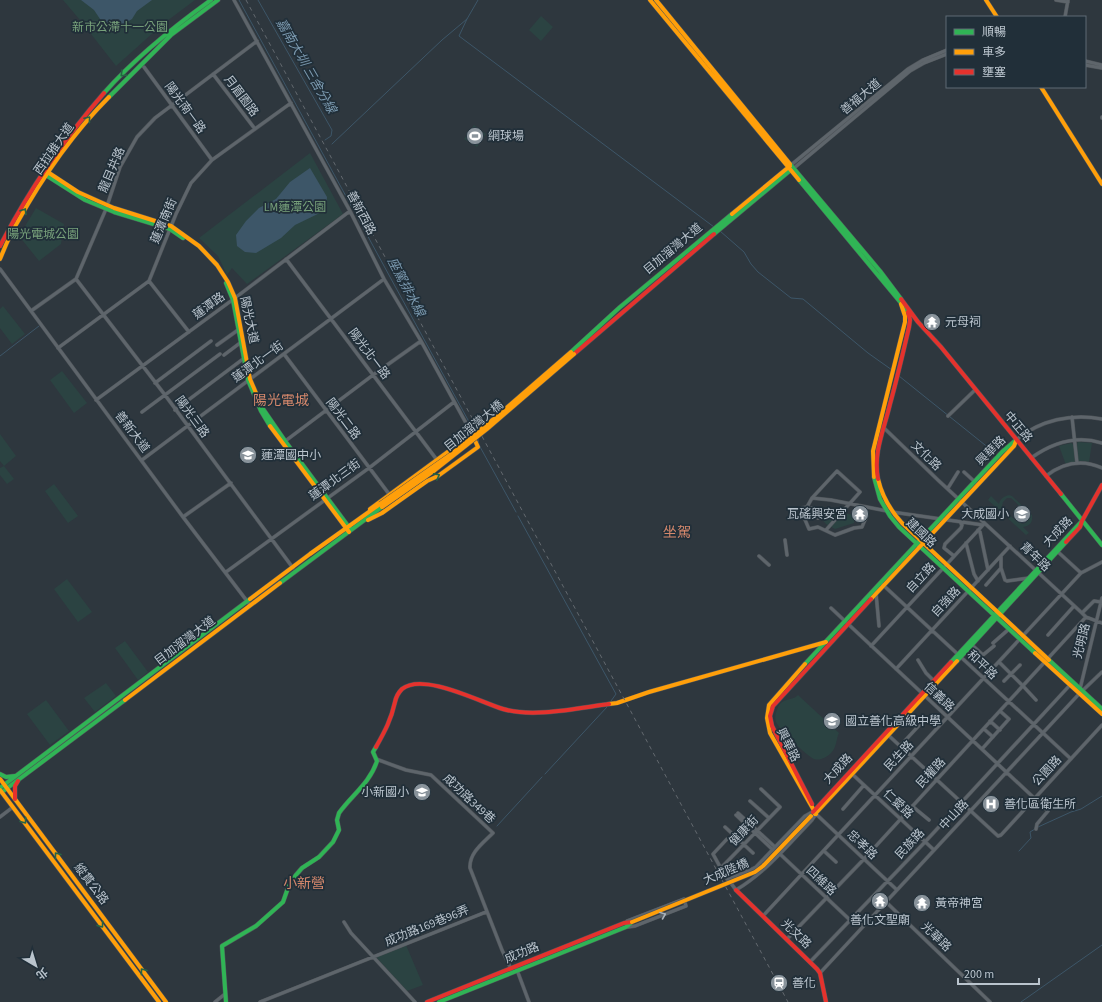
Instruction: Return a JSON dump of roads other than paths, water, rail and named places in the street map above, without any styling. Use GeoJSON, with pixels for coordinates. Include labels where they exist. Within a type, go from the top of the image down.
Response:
{"type":"FeatureCollection","features":[{"type":"Feature","properties":{"kind":"street","name":"西拉雅大道"},"geometry":{"type":"LineString","coordinates":[[0,246],[21,204],[42,171],[78,122],[158,40],[211,0]]}},
{"type":"Feature","properties":{"kind":"street","name":"西拉雅大道"},"geometry":{"type":"LineString","coordinates":[[0,259],[16,224],[47,174],[68,144],[96,110],[143,65],[171,35],[218,0]]}},
{"type":"Feature","properties":{"kind":"street","name":"善新西路"},"geometry":{"type":"LineString","coordinates":[[234,0],[350,211],[384,279],[421,341],[472,434]]}},
{"type":"Feature","properties":{"kind":"street"},"geometry":{"type":"LineString","coordinates":[[650,0],[791,168]]}},
{"type":"Feature","properties":{"kind":"street"},"geometry":{"type":"LineString","coordinates":[[656,0],[791,168]]}},
{"type":"Feature","properties":{"kind":"street"},"geometry":{"type":"LineString","coordinates":[[986,0],[996,16]]}},
{"type":"Feature","properties":{"kind":"street"},"geometry":{"type":"LineString","coordinates":[[1056,0],[1068,1],[1065,16]]}},
{"type":"Feature","properties":{"kind":"street","name":"龍目井路"},"geometry":{"type":"LineString","coordinates":[[76,279],[106,207],[120,167],[137,137],[155,118],[172,104],[256,41]]}},
{"type":"Feature","properties":{"kind":"street","name":"善福大道"},"geometry":{"type":"LineString","coordinates":[[791,168],[908,69],[930,56],[946,50]]}},
{"type":"Feature","properties":{"kind":"street","name":"善福大道"},"geometry":{"type":"LineString","coordinates":[[791,168],[910,71],[930,60],[946,54]]}},
{"type":"Feature","properties":{"kind":"street"},"geometry":{"type":"LineString","coordinates":[[1086,61],[1102,65]]}},
{"type":"Feature","properties":{"kind":"street","name":"陽光南一路"},"geometry":{"type":"LineString","coordinates":[[143,65],[212,160]]}},
{"type":"Feature","properties":{"kind":"street"},"geometry":{"type":"LineString","coordinates":[[1086,65],[1102,68]]}},
{"type":"Feature","properties":{"kind":"street","name":"月眉園路"},"geometry":{"type":"LineString","coordinates":[[213,74],[254,129]]}},
{"type":"Feature","properties":{"kind":"street"},"geometry":{"type":"LineString","coordinates":[[1042,88],[1102,184]]}},
{"type":"Feature","properties":{"kind":"street","name":"蓮潭南街"},"geometry":{"type":"LineString","coordinates":[[149,281],[170,228],[191,183],[212,160],[291,103]]}},
{"type":"Feature","properties":{"kind":"street","name":"目加溜灣大道"},"geometry":{"type":"LineString","coordinates":[[572,353],[619,308],[791,168]]}},
{"type":"Feature","properties":{"kind":"street","name":"中正路"},"geometry":{"type":"LineString","coordinates":[[791,168],[918,322]]}},
{"type":"Feature","properties":{"kind":"street","name":"陽光大道"},"geometry":{"type":"LineString","coordinates":[[42,171],[77,196],[170,228],[199,246],[208,255],[222,272],[234,299],[249,380]]}},
{"type":"Feature","properties":{"kind":"street","name":"蓮潭路"},"geometry":{"type":"LineString","coordinates":[[96,400],[234,299],[350,211]]}},
{"type":"Feature","properties":{"kind":"street","name":"陽光北一路"},"geometry":{"type":"LineString","coordinates":[[286,259],[437,460]]}},
{"type":"Feature","properties":{"kind":"street","name":"善新大道"},"geometry":{"type":"LineString","coordinates":[[0,269],[183,517],[249,603]]}},
{"type":"Feature","properties":{"kind":"street"},"geometry":{"type":"LineString","coordinates":[[31,311],[76,279]]}},
{"type":"Feature","properties":{"kind":"street","name":"陽光三路"},"geometry":{"type":"LineString","coordinates":[[76,279],[142,367],[165,395],[270,539],[293,568]]}},
{"type":"Feature","properties":{"kind":"street","name":"蓮潭北一街"},"geometry":{"type":"LineString","coordinates":[[142,460],[384,279]]}},
{"type":"Feature","properties":{"kind":"street"},"geometry":{"type":"LineString","coordinates":[[58,348],[149,281],[189,332]]}},
{"type":"Feature","properties":{"kind":"street","name":"陽光大道"},"geometry":{"type":"LineString","coordinates":[[234,299],[243,359],[249,380],[263,409],[284,442],[349,529]]}},
{"type":"Feature","properties":{"kind":"street","name":"建國路"},"geometry":{"type":"LineString","coordinates":[[901,300],[909,313],[910,323],[873,451],[873,473],[878,493],[887,511],[895,522],[945,566],[1080,691],[1102,709]]}},
{"type":"Feature","properties":{"kind":"street","name":"建國路"},"geometry":{"type":"LineString","coordinates":[[895,376],[894,370],[905,322],[901,300]]}},
{"type":"Feature","properties":{"kind":"street","name":"中正路"},"geometry":{"type":"LineString","coordinates":[[909,313],[945,352],[1102,545]]}},
{"type":"Feature","properties":{"kind":"street"},"geometry":{"type":"LineString","coordinates":[[217,345],[238,330]]}},
{"type":"Feature","properties":{"kind":"street"},"geometry":{"type":"LineString","coordinates":[[155,383],[211,341]]}},
{"type":"Feature","properties":{"kind":"street"},"geometry":{"type":"LineString","coordinates":[[284,442],[421,341]]}},
{"type":"Feature","properties":{"kind":"street"},"geometry":{"type":"LineString","coordinates":[[142,412],[196,372],[240,343]]}},
{"type":"Feature","properties":{"kind":"street","name":"目加溜灣大橋"},"geometry":{"type":"LineString","coordinates":[[381,506],[500,415],[572,353]]}},
{"type":"Feature","properties":{"kind":"street","name":"陽光二路"},"geometry":{"type":"LineString","coordinates":[[284,354],[389,494]]}},
{"type":"Feature","properties":{"kind":"street"},"geometry":{"type":"LineString","coordinates":[[175,410],[243,359]]}},
{"type":"Feature","properties":{"kind":"street"},"geometry":{"type":"LineString","coordinates":[[948,416],[975,390]]}},
{"type":"Feature","properties":{"kind":"street","name":"蓮潭北三街"},"geometry":{"type":"LineString","coordinates":[[226,572],[369,468],[454,402]]}},
{"type":"Feature","properties":{"kind":"street"},"geometry":{"type":"LineString","coordinates":[[1072,417],[1077,463]]}},
{"type":"Feature","properties":{"kind":"street"},"geometry":{"type":"LineString","coordinates":[[1016,440],[1043,424],[1053,421],[1072,417],[1102,419]]}},
{"type":"Feature","properties":{"kind":"street","name":"建國路"},"geometry":{"type":"LineString","coordinates":[[881,427],[877,450],[876,472],[881,492],[892,512],[920,544]]}},
{"type":"Feature","properties":{"kind":"street","name":"文化路"},"geometry":{"type":"LineString","coordinates":[[881,427],[961,500]]}},
{"type":"Feature","properties":{"kind":"street"},"geometry":{"type":"LineString","coordinates":[[472,434],[478,447],[438,476],[427,481],[382,513],[356,524],[389,494],[472,434]]}},
{"type":"Feature","properties":{"kind":"street","name":"興華路"},"geometry":{"type":"LineString","coordinates":[[961,500],[975,482],[1011,443],[1016,440]]}},
{"type":"Feature","properties":{"kind":"street","name":"興華路"},"geometry":{"type":"LineString","coordinates":[[815,812],[770,722],[770,714],[776,700],[882,584],[1014,446],[1016,440]]}},
{"type":"Feature","properties":{"kind":"street"},"geometry":{"type":"LineString","coordinates":[[1031,458],[1050,447],[1075,440],[1102,443]]}},
{"type":"Feature","properties":{"kind":"street"},"geometry":{"type":"LineString","coordinates":[[1046,476],[1059,468],[1077,463],[1088,463],[1102,468]]}},
{"type":"Feature","properties":{"kind":"street"},"geometry":{"type":"LineString","coordinates":[[807,507],[812,498],[837,471],[860,492],[850,505],[826,530]]}},
{"type":"Feature","properties":{"kind":"street"},"geometry":{"type":"LineString","coordinates":[[948,488],[958,472]]}},
{"type":"Feature","properties":{"kind":"street"},"geometry":{"type":"LineString","coordinates":[[964,472],[975,482]]}},
{"type":"Feature","properties":{"kind":"street"},"geometry":{"type":"LineString","coordinates":[[183,517],[230,483]]}},
{"type":"Feature","properties":{"kind":"street","name":"大成路"},"geometry":{"type":"LineString","coordinates":[[923,695],[934,680],[972,645],[997,614],[1082,521],[1102,485]]}},
{"type":"Feature","properties":{"kind":"street"},"geometry":{"type":"LineString","coordinates":[[812,498],[831,500],[850,505],[892,512],[984,524]]}},
{"type":"Feature","properties":{"kind":"street","name":"青年路"},"geometry":{"type":"LineString","coordinates":[[961,500],[984,524],[1010,546],[1086,617],[1102,623]]}},
{"type":"Feature","properties":{"kind":"street","name":"目加溜灣大道"},"geometry":{"type":"LineString","coordinates":[[249,603],[293,568],[381,506]]}},
{"type":"Feature","properties":{"kind":"street"},"geometry":{"type":"LineString","coordinates":[[818,518],[819,510],[807,507],[802,508],[803,515],[809,529],[818,526],[835,535],[854,528],[862,527],[867,515]]}},
{"type":"Feature","properties":{"kind":"street"},"geometry":{"type":"LineString","coordinates":[[954,556],[944,548],[945,544],[961,528],[962,526],[960,522]]}},
{"type":"Feature","properties":{"kind":"street","name":"自立路"},"geometry":{"type":"LineString","coordinates":[[871,646],[984,524]]}},
{"type":"Feature","properties":{"kind":"street","name":"目加溜灣大道"},"geometry":{"type":"LineString","coordinates":[[1,790],[349,529]]}},
{"type":"Feature","properties":{"kind":"street"},"geometry":{"type":"LineString","coordinates":[[978,530],[980,532],[988,570]]}},
{"type":"Feature","properties":{"kind":"street"},"geometry":{"type":"LineString","coordinates":[[785,540],[787,555]]}},
{"type":"Feature","properties":{"kind":"street"},"geometry":{"type":"LineString","coordinates":[[966,544],[974,574],[978,581]]}},
{"type":"Feature","properties":{"kind":"street","name":"自強路"},"geometry":{"type":"LineString","coordinates":[[896,669],[1010,546]]}},
{"type":"Feature","properties":{"kind":"street"},"geometry":{"type":"LineString","coordinates":[[1056,550],[1081,573]]}},
{"type":"Feature","properties":{"kind":"street"},"geometry":{"type":"LineString","coordinates":[[760,556],[769,565]]}},
{"type":"Feature","properties":{"kind":"street"},"geometry":{"type":"LineString","coordinates":[[1001,556],[1001,568],[1007,582],[1029,578]]}},
{"type":"Feature","properties":{"kind":"street","name":"民生路"},"geometry":{"type":"LineString","coordinates":[[763,916],[1081,573],[1102,562]]}},
{"type":"Feature","properties":{"kind":"street"},"geometry":{"type":"LineString","coordinates":[[986,585],[1001,568]]}},
{"type":"Feature","properties":{"kind":"street","name":"大成路"},"geometry":{"type":"LineString","coordinates":[[811,816],[1037,571]]}},
{"type":"Feature","properties":{"kind":"street","name":"興華路"},"geometry":{"type":"LineString","coordinates":[[815,812],[770,733],[767,724],[768,708],[772,701],[826,642],[876,593],[882,584]]}},
{"type":"Feature","properties":{"kind":"street","name":"和平路"},"geometry":{"type":"LineString","coordinates":[[882,584],[1071,760]]}},
{"type":"Feature","properties":{"kind":"street"},"geometry":{"type":"LineString","coordinates":[[876,593],[879,626]]}},
{"type":"Feature","properties":{"kind":"street","name":"光明路"},"geometry":{"type":"LineString","coordinates":[[1080,691],[1102,598]]}},
{"type":"Feature","properties":{"kind":"street"},"geometry":{"type":"LineString","coordinates":[[1082,613],[1094,601],[1101,602]]}},
{"type":"Feature","properties":{"kind":"street"},"geometry":{"type":"LineString","coordinates":[[1048,636],[1074,606]]}},
{"type":"Feature","properties":{"kind":"street","name":"信義路"},"geometry":{"type":"LineString","coordinates":[[831,608],[1048,811],[1037,824],[1036,829]]}},
{"type":"Feature","properties":{"kind":"street","name":"建國路"},"geometry":{"type":"LineString","coordinates":[[997,614],[1009,629],[1022,637]]}},
{"type":"Feature","properties":{"kind":"street","name":"民權路"},"geometry":{"type":"LineString","coordinates":[[787,939],[864,859],[1086,617]]}},
{"type":"Feature","properties":{"kind":"street"},"geometry":{"type":"LineString","coordinates":[[972,645],[983,655],[1009,629]]}},
{"type":"Feature","properties":{"kind":"street"},"geometry":{"type":"LineString","coordinates":[[226,1002],[222,946],[247,932],[274,912],[282,902],[289,885],[300,870],[319,857],[332,844],[339,831],[337,821],[338,814],[352,796],[368,781],[373,773],[376,759],[373,752],[391,719],[397,695],[402,689],[408,686],[422,684],[437,685],[504,709],[521,713],[563,710],[617,703],[649,692],[826,642]]}},
{"type":"Feature","properties":{"kind":"street"},"geometry":{"type":"LineString","coordinates":[[918,660],[926,673],[934,680]]}},
{"type":"Feature","properties":{"kind":"street","name":"建國路"},"geometry":{"type":"LineString","coordinates":[[1046,660],[1070,685],[1080,691],[1102,714]]}},
{"type":"Feature","properties":{"kind":"street"},"geometry":{"type":"LineString","coordinates":[[999,662],[1036,700]]}},
{"type":"Feature","properties":{"kind":"street"},"geometry":{"type":"LineString","coordinates":[[1004,681],[1020,665]]}},
{"type":"Feature","properties":{"kind":"street","name":"中山路"},"geometry":{"type":"LineString","coordinates":[[820,973],[1080,691],[1102,672]]}},
{"type":"Feature","properties":{"kind":"street","name":"民族路"},"geometry":{"type":"LineString","coordinates":[[810,962],[925,842],[1070,685]]}},
{"type":"Feature","properties":{"kind":"street"},"geometry":{"type":"LineString","coordinates":[[982,749],[1009,719],[1000,711]]}},
{"type":"Feature","properties":{"kind":"street"},"geometry":{"type":"LineString","coordinates":[[900,746],[926,718]]}},
{"type":"Feature","properties":{"kind":"street"},"geometry":{"type":"LineString","coordinates":[[990,722],[1000,730]]}},
{"type":"Feature","properties":{"kind":"street","name":"公園路"},"geometry":{"type":"LineString","coordinates":[[970,811],[996,835],[999,836],[1102,725]]}},
{"type":"Feature","properties":{"kind":"street"},"geometry":{"type":"LineString","coordinates":[[984,729],[993,737]]}},
{"type":"Feature","properties":{"kind":"street"},"geometry":{"type":"LineString","coordinates":[[887,734],[970,811]]}},
{"type":"Feature","properties":{"kind":"street","name":"成功路349巷"},"geometry":{"type":"LineString","coordinates":[[376,759],[406,770],[431,775],[493,833],[473,855],[470,871],[511,971]]}},
{"type":"Feature","properties":{"kind":"street","name":"仁愛路"},"geometry":{"type":"LineString","coordinates":[[851,773],[934,850]]}},
{"type":"Feature","properties":{"kind":"street"},"geometry":{"type":"LineString","coordinates":[[0,774],[10,777],[20,776]]}},
{"type":"Feature","properties":{"kind":"street"},"geometry":{"type":"LineString","coordinates":[[15,799],[15,786],[20,776]]}},
{"type":"Feature","properties":{"kind":"street","name":"縱貫公路"},"geometry":{"type":"LineString","coordinates":[[0,779],[166,1002]]}},
{"type":"Feature","properties":{"kind":"street"},"geometry":{"type":"LineString","coordinates":[[843,808],[864,785]]}},
{"type":"Feature","properties":{"kind":"street","name":"健康街"},"geometry":{"type":"LineString","coordinates":[[721,868],[780,807],[761,789]]}},
{"type":"Feature","properties":{"kind":"street","name":"縱貫公路"},"geometry":{"type":"LineString","coordinates":[[1,790],[159,1002]]}},
{"type":"Feature","properties":{"kind":"street"},"geometry":{"type":"LineString","coordinates":[[750,801],[769,818]]}},
{"type":"Feature","properties":{"kind":"street"},"geometry":{"type":"LineString","coordinates":[[912,806],[929,820]]}},
{"type":"Feature","properties":{"kind":"street"},"geometry":{"type":"LineString","coordinates":[[0,817],[13,807]]}},
{"type":"Feature","properties":{"kind":"street","name":"大成路"},"geometry":{"type":"LineString","coordinates":[[727,879],[750,870],[758,865],[805,816],[815,812]]}},
{"type":"Feature","properties":{"kind":"street","name":"大成路"},"geometry":{"type":"LineString","coordinates":[[736,890],[757,876],[780,854],[812,820],[815,812]]}},
{"type":"Feature","properties":{"kind":"street","name":"忠孝路"},"geometry":{"type":"LineString","coordinates":[[815,812],[897,890]]}},
{"type":"Feature","properties":{"kind":"street"},"geometry":{"type":"LineString","coordinates":[[737,814],[774,849]]}},
{"type":"Feature","properties":{"kind":"street","name":"大成陸橋"},"geometry":{"type":"LineString","coordinates":[[632,922],[754,872],[763,866],[811,816]]}},
{"type":"Feature","properties":{"kind":"street"},"geometry":{"type":"LineString","coordinates":[[725,827],[753,853]]}},
{"type":"Feature","properties":{"kind":"street"},"geometry":{"type":"LineString","coordinates":[[727,839],[713,854],[727,879],[736,890]]}},
{"type":"Feature","properties":{"kind":"street"},"geometry":{"type":"LineString","coordinates":[[824,851],[836,862]]}},
{"type":"Feature","properties":{"kind":"street","name":"四維路"},"geometry":{"type":"LineString","coordinates":[[780,854],[826,898],[863,926]]}},
{"type":"Feature","properties":{"kind":"street"},"geometry":{"type":"LineString","coordinates":[[739,860],[750,870]]}},
{"type":"Feature","properties":{"kind":"street","name":"光文路"},"geometry":{"type":"LineString","coordinates":[[736,890],[820,973]]}},
{"type":"Feature","properties":{"kind":"street","name":"成功路"},"geometry":{"type":"LineString","coordinates":[[684,899],[686,906],[635,926],[625,925],[684,899]]}},
{"type":"Feature","properties":{"kind":"street","name":"光華路"},"geometry":{"type":"LineString","coordinates":[[886,902],[990,1002]]}},
{"type":"Feature","properties":{"kind":"street","name":"成功路169巷96弄"},"geometry":{"type":"LineString","coordinates":[[260,1002],[486,912]]}},
{"type":"Feature","properties":{"kind":"street"},"geometry":{"type":"LineString","coordinates":[[344,922],[351,933],[415,1002]]}},
{"type":"Feature","properties":{"kind":"street","name":"成功路"},"geometry":{"type":"LineString","coordinates":[[439,1002],[632,922]]}},
{"type":"Feature","properties":{"kind":"street"},"geometry":{"type":"LineString","coordinates":[[516,969],[529,1002]]}},
{"type":"Feature","properties":{"kind":"street","name":"成功路"},"geometry":{"type":"LineString","coordinates":[[426,1002],[511,971]]}},
{"type":"Feature","properties":{"kind":"street"},"geometry":{"type":"LineString","coordinates":[[820,973],[826,1002]]}},
{"type":"Feature","properties":{"kind":"street"},"geometry":{"type":"LineString","coordinates":[[215,1002],[225,994]]}},
{"type":"Feature","properties":{"kind":"water"},"geometry":{"type":"Polygon","coordinates":[[[81,0],[152,0],[137,11],[132,19],[122,25],[111,25],[100,19],[94,10],[81,0]]]}},
{"type":"Feature","properties":{"kind":"water"},"geometry":{"type":"Polygon","coordinates":[[[310,168],[327,197],[326,210],[295,225],[281,238],[256,253],[245,252],[237,246],[236,235],[246,221],[259,208],[276,199],[290,182],[310,168]]]}},
{"type":"Feature","properties":{"kind":"waterway","name":"座駕排水線"},"geometry":{"type":"LineString","coordinates":[[239,0],[474,431]]}},
{"type":"Feature","properties":{"kind":"waterway","name":"嘉南大圳 三舍分線"},"geometry":{"type":"LineString","coordinates":[[258,0],[332,130],[331,136],[325,140]]}},
{"type":"Feature","properties":{"kind":"waterway","name":"座駕排水線"},"geometry":{"type":"LineString","coordinates":[[332,144],[442,40],[467,19],[478,0]]}},
{"type":"Feature","properties":{"kind":"waterway"},"geometry":{"type":"LineString","coordinates":[[467,19],[459,36],[714,227]]}},
{"type":"Feature","properties":{"kind":"waterway"},"geometry":{"type":"LineString","coordinates":[[720,231],[744,252],[758,272],[791,298],[803,299],[868,353],[892,370]]}},
{"type":"Feature","properties":{"kind":"waterway","name":"嘉南大圳 三舍分線"},"geometry":{"type":"LineString","coordinates":[[0,356],[39,326]]}},
{"type":"Feature","properties":{"kind":"waterway"},"geometry":{"type":"LineString","coordinates":[[899,376],[995,453]]}},
{"type":"Feature","properties":{"kind":"waterway"},"geometry":{"type":"LineString","coordinates":[[478,439],[479,445],[516,512]]}},
{"type":"Feature","properties":{"kind":"waterway"},"geometry":{"type":"LineString","coordinates":[[518,516],[616,694],[611,701]]}},
{"type":"Feature","properties":{"kind":"waterway"},"geometry":{"type":"LineString","coordinates":[[545,774],[607,707]]}},
{"type":"Feature","properties":{"kind":"waterway"},"geometry":{"type":"LineString","coordinates":[[497,826],[542,777]]}},
{"type":"Feature","properties":{"kind":"waterway"},"geometry":{"type":"LineString","coordinates":[[1038,827],[1081,809],[1102,796]]}},
{"type":"Feature","properties":{"kind":"waterway"},"geometry":{"type":"LineString","coordinates":[[1019,851],[1031,838],[1030,832],[1035,829]]}},
{"type":"Feature","properties":{"kind":"waterway"},"geometry":{"type":"LineString","coordinates":[[1021,1002],[1102,945]]}},
{"type":"Feature","properties":{"kind":"railway"},"geometry":{"type":"LineString","coordinates":[[246,0],[788,1002]]}},
{"type":"Feature","properties":{"kind":"place","name":"網球場"},"geometry":{"type":"Point","coordinates":[475,136]}},
{"type":"Feature","properties":{"kind":"place","name":"元母祠"},"geometry":{"type":"Point","coordinates":[932,322]}},
{"type":"Feature","properties":{"kind":"place","name":"蓮潭國中小"},"geometry":{"type":"Point","coordinates":[248,455]}},
{"type":"Feature","properties":{"kind":"place","name":"瓦磘興安宮"},"geometry":{"type":"Point","coordinates":[860,514]}},
{"type":"Feature","properties":{"kind":"place","name":"大成國小"},"geometry":{"type":"Point","coordinates":[1022,514]}},
{"type":"Feature","properties":{"kind":"place","name":"國立善化高級中學"},"geometry":{"type":"Point","coordinates":[832,721]}},
{"type":"Feature","properties":{"kind":"place","name":"小新國小"},"geometry":{"type":"Point","coordinates":[422,792]}},
{"type":"Feature","properties":{"kind":"place","name":"善化區衛生所"},"geometry":{"type":"Point","coordinates":[991,804]}},
{"type":"Feature","properties":{"kind":"place","name":"善化文聖廟"},"geometry":{"type":"Point","coordinates":[880,901]}},
{"type":"Feature","properties":{"kind":"place","name":"黃帝神宮"},"geometry":{"type":"Point","coordinates":[922,903]}},
{"type":"Feature","properties":{"kind":"place","name":"善化"},"geometry":{"type":"Point","coordinates":[779,983]}},
{"type":"Feature","properties":{"kind":"district","name":"陽光電城"},"geometry":{"type":"Point","coordinates":[281,401]}},
{"type":"Feature","properties":{"kind":"district","name":"坐駕"},"geometry":{"type":"Point","coordinates":[677,533]}},
{"type":"Feature","properties":{"kind":"district","name":"小新營"},"geometry":{"type":"Point","coordinates":[304,884]}},
{"type":"Feature","properties":{"kind":"park label","name":"新市公滯十一公園"},"geometry":{"type":"Point","coordinates":[120,27]}},
{"type":"Feature","properties":{"kind":"park label","name":"LM蓮潭公園"},"geometry":{"type":"Point","coordinates":[295,207]}},
{"type":"Feature","properties":{"kind":"park label","name":"陽光電城公園"},"geometry":{"type":"Point","coordinates":[43,234]}}]}
